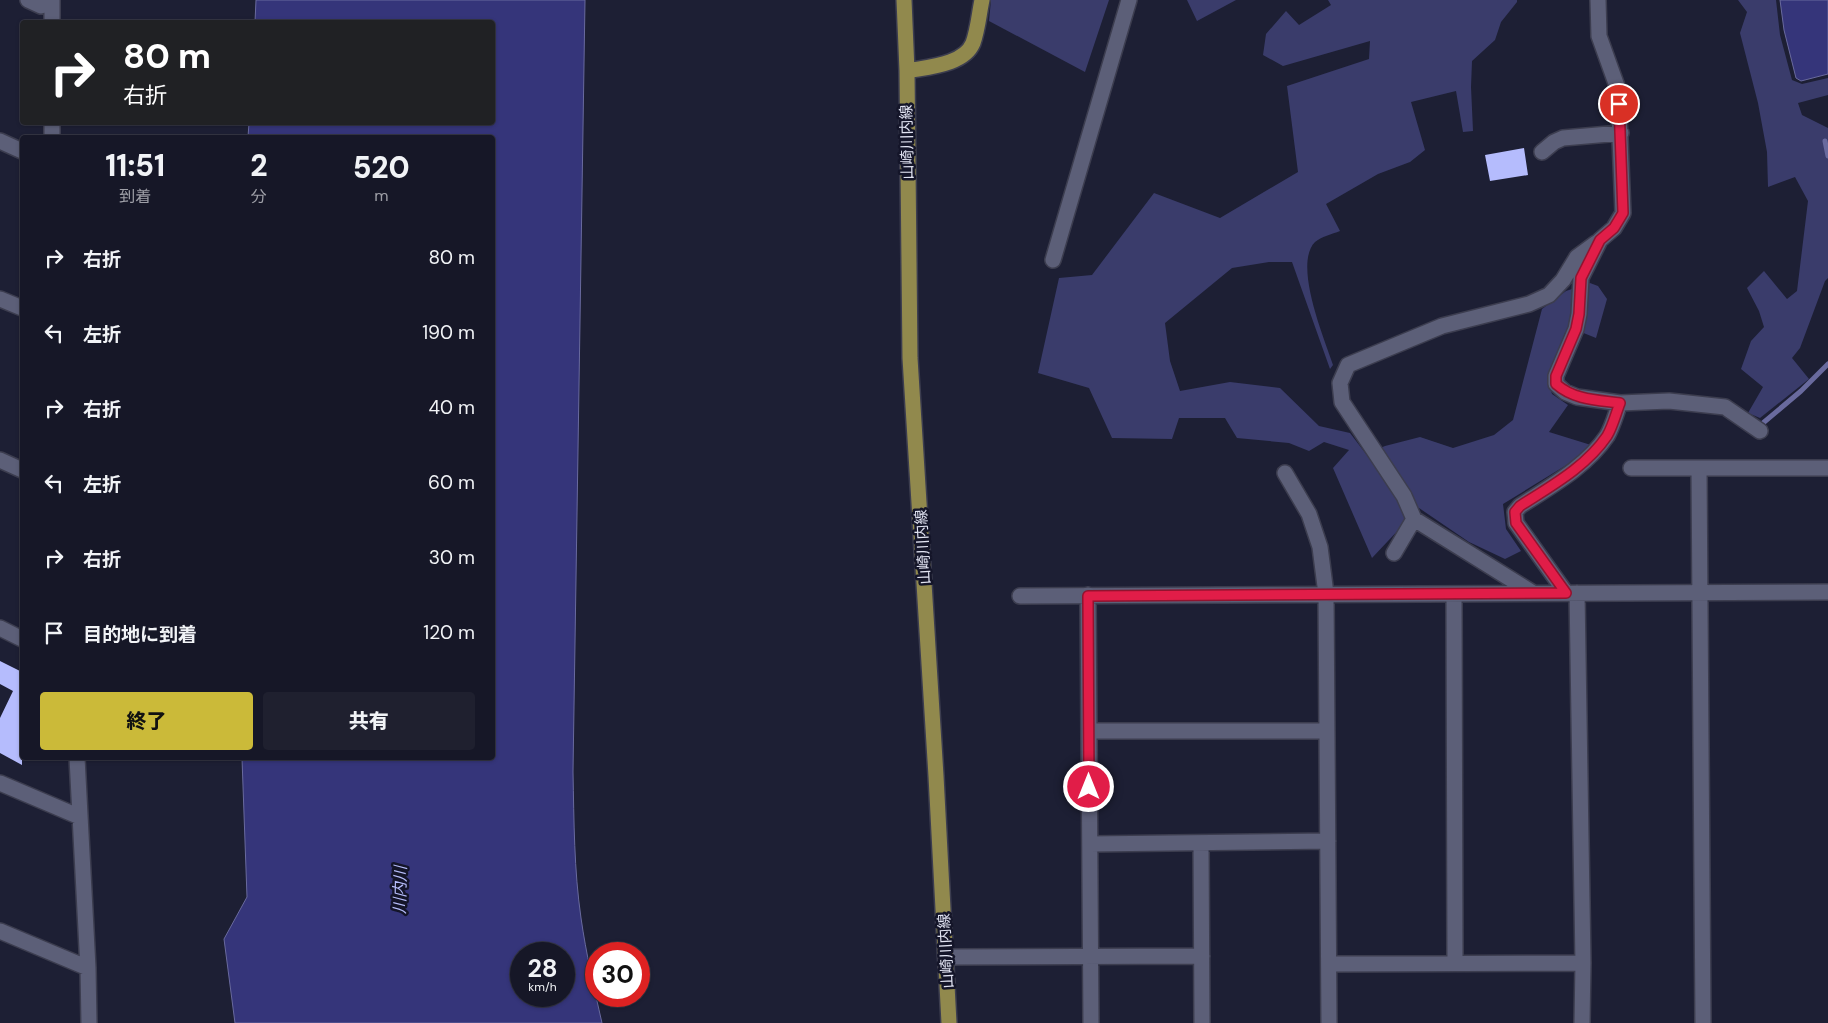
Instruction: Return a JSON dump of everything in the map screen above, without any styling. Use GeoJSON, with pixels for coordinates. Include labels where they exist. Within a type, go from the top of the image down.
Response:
{"type":"FeatureCollection","features":[{"type":"Feature","properties":{"kind":"main road","name":"山崎川内線"},"geometry":{"type":"LineString","coordinates":[[904,0],[907,70],[910,358],[919,478],[947,957],[949,1023]]}},
{"type":"Feature","properties":{"kind":"main road"},"geometry":{"type":"LineString","coordinates":[[907,70],[944,64],[964,54],[972,44],[982,0]]}},
{"type":"Feature","properties":{"kind":"street"},"geometry":{"type":"LineString","coordinates":[[28,0],[41,6],[52,1],[52,20]]}},
{"type":"Feature","properties":{"kind":"street"},"geometry":{"type":"LineString","coordinates":[[1053,260],[1129,0]]}},
{"type":"Feature","properties":{"kind":"street"},"geometry":{"type":"LineString","coordinates":[[1533,593],[1414,519],[1404,496],[1342,402],[1340,383],[1348,365],[1442,326],[1529,304],[1548,295],[1563,280],[1578,257],[1614,228],[1623,213],[1618,89],[1599,36],[1598,0]]}},
{"type":"Feature","properties":{"kind":"street"},"geometry":{"type":"LineString","coordinates":[[1542,152],[1554,142],[1563,138],[1621,134]]}},
{"type":"Feature","properties":{"kind":"street"},"geometry":{"type":"LineString","coordinates":[[0,141],[20,150]]}},
{"type":"Feature","properties":{"kind":"street"},"geometry":{"type":"LineString","coordinates":[[1600,240],[1581,278],[1578,321],[1556,376],[1556,384],[1564,392],[1577,397],[1620,403],[1669,401],[1725,408],[1760,431]]}},
{"type":"Feature","properties":{"kind":"street"},"geometry":{"type":"LineString","coordinates":[[0,299],[20,307]]}},
{"type":"Feature","properties":{"kind":"street"},"geometry":{"type":"LineString","coordinates":[[1582,1023],[1583,963],[1571,593],[1516,523],[1515,512],[1520,506],[1572,473],[1593,453],[1608,434],[1620,403]]}},
{"type":"Feature","properties":{"kind":"street"},"geometry":{"type":"LineString","coordinates":[[0,460],[20,469]]}},
{"type":"Feature","properties":{"kind":"street"},"geometry":{"type":"LineString","coordinates":[[1631,468],[1828,468]]}},
{"type":"Feature","properties":{"kind":"street"},"geometry":{"type":"LineString","coordinates":[[1699,468],[1703,1023]]}},
{"type":"Feature","properties":{"kind":"street"},"geometry":{"type":"LineString","coordinates":[[1284,473],[1312,522],[1320,547],[1326,594],[1329,1023]]}},
{"type":"Feature","properties":{"kind":"street"},"geometry":{"type":"LineString","coordinates":[[1394,553],[1414,519]]}},
{"type":"Feature","properties":{"kind":"street"},"geometry":{"type":"LineString","coordinates":[[1020,596],[1828,592]]}},
{"type":"Feature","properties":{"kind":"street"},"geometry":{"type":"LineString","coordinates":[[1454,594],[1456,963]]}},
{"type":"Feature","properties":{"kind":"street"},"geometry":{"type":"LineString","coordinates":[[1088,596],[1091,1023]]}},
{"type":"Feature","properties":{"kind":"street"},"geometry":{"type":"LineString","coordinates":[[0,628],[20,638]]}},
{"type":"Feature","properties":{"kind":"street"},"geometry":{"type":"LineString","coordinates":[[1088,730],[1327,731]]}},
{"type":"Feature","properties":{"kind":"street"},"geometry":{"type":"LineString","coordinates":[[77,760],[89,1023]]}},
{"type":"Feature","properties":{"kind":"street"},"geometry":{"type":"LineString","coordinates":[[0,783],[80,817]]}},
{"type":"Feature","properties":{"kind":"street"},"geometry":{"type":"LineString","coordinates":[[1090,844],[1328,841]]}},
{"type":"Feature","properties":{"kind":"street"},"geometry":{"type":"LineString","coordinates":[[1201,843],[1202,1023]]}},
{"type":"Feature","properties":{"kind":"street"},"geometry":{"type":"LineString","coordinates":[[0,931],[88,968]]}},
{"type":"Feature","properties":{"kind":"street"},"geometry":{"type":"LineString","coordinates":[[947,957],[1202,956]]}},
{"type":"Feature","properties":{"kind":"street"},"geometry":{"type":"LineString","coordinates":[[1329,964],[1583,963]]}},
{"type":"Feature","properties":{"kind":"shaded area"},"geometry":{"type":"Polygon","coordinates":[[[991,0],[1109,0],[1085,72],[989,21],[991,0]]]}},
{"type":"Feature","properties":{"kind":"shaded area"},"geometry":{"type":"Polygon","coordinates":[[[1187,0],[1236,0],[1197,21],[1187,0]]]}},
{"type":"Feature","properties":{"kind":"shaded area"},"geometry":{"type":"Polygon","coordinates":[[[1328,0],[1517,0],[1517,2],[1501,22],[1495,40],[1472,61],[1473,131],[1463,132],[1456,91],[1411,102],[1425,150],[1410,162],[1378,174],[1326,204],[1340,231],[1315,242],[1309,252],[1307,267],[1312,302],[1333,365],[1330,369],[1292,262],[1269,262],[1232,268],[1165,323],[1170,361],[1180,391],[1230,382],[1280,388],[1319,426],[1350,433],[1366,454],[1385,446],[1420,437],[1453,448],[1494,435],[1513,420],[1542,309],[1566,291],[1590,283],[1598,286],[1607,299],[1596,338],[1571,328],[1565,333],[1547,379],[1552,394],[1568,405],[1549,432],[1591,445],[1578,458],[1503,504],[1506,529],[1521,551],[1505,559],[1469,542],[1419,508],[1372,558],[1333,468],[1349,450],[1324,442],[1309,451],[1289,443],[1237,438],[1225,418],[1179,418],[1172,439],[1112,438],[1089,388],[1038,373],[1059,278],[1092,275],[1154,193],[1220,218],[1298,172],[1287,86],[1369,59],[1370,41],[1283,66],[1263,55],[1266,34],[1286,11],[1299,25],[1331,5],[1328,0]]]}},
{"type":"Feature","properties":{"kind":"shaded area"},"geometry":{"type":"Polygon","coordinates":[[[1738,0],[1776,0],[1780,35],[1792,80],[1802,84],[1828,78],[1828,95],[1798,103],[1802,115],[1828,128],[1828,278],[1825,281],[1800,348],[1792,358],[1809,379],[1760,418],[1748,413],[1763,387],[1741,369],[1751,341],[1764,327],[1759,311],[1747,288],[1764,271],[1787,299],[1797,291],[1808,201],[1795,177],[1768,187],[1767,152],[1758,103],[1740,33],[1747,12],[1738,0]]]}},
{"type":"Feature","properties":{"kind":"water","name":"川内川"},"geometry":{"type":"Polygon","coordinates":[[[256,0],[585,0],[573,772],[577,882],[585,942],[585,1007],[599,1007],[602,1023],[235,1023],[224,939],[247,897],[242,760],[495,760],[495,135],[248,135],[249,125],[495,125],[495,20],[255,20],[256,0]]]}},
{"type":"Feature","properties":{"kind":"water"},"geometry":{"type":"Polygon","coordinates":[[[1780,0],[1828,0],[1828,74],[1801,81],[1796,78],[1784,30],[1780,0]]]}},
{"type":"Feature","properties":{"kind":"building"},"geometry":{"type":"Polygon","coordinates":[[[1524,148],[1528,175],[1490,181],[1485,155],[1524,148]]]}},
{"type":"Feature","properties":{"kind":"building"},"geometry":{"type":"Polygon","coordinates":[[[0,661],[20,671],[20,760],[22,760],[22,765],[0,753],[0,718],[13,691],[0,684],[0,661]]]}},
{"type":"Feature","properties":{"kind":"waterway"},"geometry":{"type":"LineString","coordinates":[[1825,141],[1828,156]]}},
{"type":"Feature","properties":{"kind":"waterway"},"geometry":{"type":"LineString","coordinates":[[1763,423],[1801,391],[1828,364]]}},
{"type":"Feature","properties":{"kind":"route"},"geometry":{"type":"LineString","coordinates":[[1089,787],[1088,596],[1566,593],[1516,523],[1515,512],[1520,506],[1572,473],[1593,453],[1608,434],[1620,403],[1577,397],[1564,392],[1556,384],[1556,376],[1576,329],[1579,314],[1581,278],[1600,240],[1614,228],[1623,213],[1619,104]]}}]}
